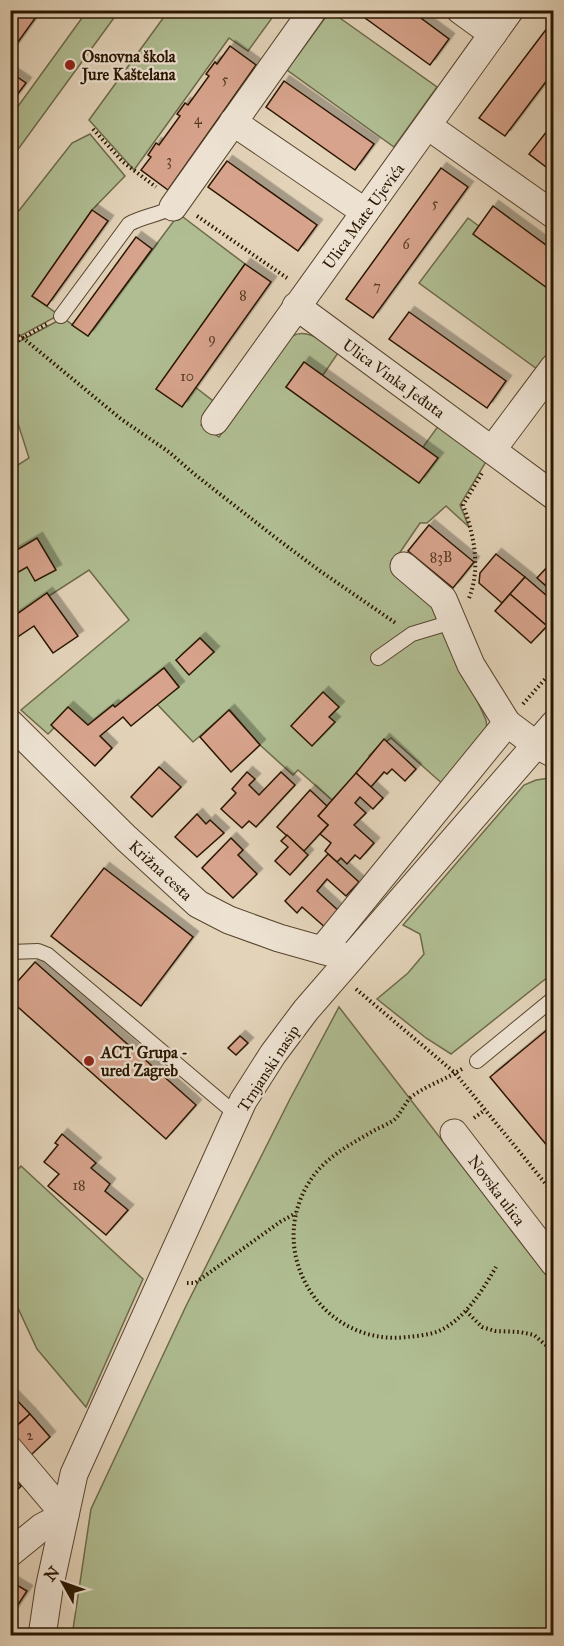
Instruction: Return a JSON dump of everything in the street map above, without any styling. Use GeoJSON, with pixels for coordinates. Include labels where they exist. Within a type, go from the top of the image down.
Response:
{"type":"FeatureCollection","features":[{"type":"Feature","properties":{"kind":"street"},"geometry":{"type":"LineString","coordinates":[[173,207],[313,10]]}},
{"type":"Feature","properties":{"kind":"street"},"geometry":{"type":"LineString","coordinates":[[460,10],[493,34]]}},
{"type":"Feature","properties":{"kind":"street","name":"Ulica Mate Ujevića"},"geometry":{"type":"LineString","coordinates":[[214,421],[510,10]]}},
{"type":"Feature","properties":{"kind":"street"},"geometry":{"type":"LineString","coordinates":[[233,122],[365,212]]}},
{"type":"Feature","properties":{"kind":"street"},"geometry":{"type":"LineString","coordinates":[[428,126],[554,215]]}},
{"type":"Feature","properties":{"kind":"street","name":"Ulica Vinka Jeđuta"},"geometry":{"type":"LineString","coordinates":[[296,306],[554,496]]}},
{"type":"Feature","properties":{"kind":"street"},"geometry":{"type":"LineString","coordinates":[[492,450],[554,367]]}},
{"type":"Feature","properties":{"kind":"street"},"geometry":{"type":"LineString","coordinates":[[404,566],[443,599],[471,665],[507,723],[544,749]]}},
{"type":"Feature","properties":{"kind":"street","name":"Križna cesta"},"geometry":{"type":"LineString","coordinates":[[10,723],[126,838],[198,904],[229,920],[322,950],[349,970]]}},
{"type":"Feature","properties":{"kind":"street"},"geometry":{"type":"LineString","coordinates":[[322,950],[507,723]]}},
{"type":"Feature","properties":{"kind":"street","name":"Trnjanski nasip"},"geometry":{"type":"LineString","coordinates":[[42,1635],[74,1474],[243,1101],[273,1054],[306,1010],[349,970],[544,749],[554,723]]}},
{"type":"Feature","properties":{"kind":"street","name":"Novska ulica"},"geometry":{"type":"LineString","coordinates":[[454,1133],[549,1249]]}},
{"type":"Feature","properties":{"kind":"street"},"geometry":{"type":"LineString","coordinates":[[10,1450],[65,1515],[42,1527],[10,1553]]}},
{"type":"Feature","properties":{"kind":"lane"},"geometry":{"type":"LineString","coordinates":[[61,316],[129,224],[173,207]]}},
{"type":"Feature","properties":{"kind":"lane"},"geometry":{"type":"LineString","coordinates":[[378,658],[412,634],[453,622]]}},
{"type":"Feature","properties":{"kind":"lane"},"geometry":{"type":"LineString","coordinates":[[10,952],[38,951],[48,955],[237,1115]]}},
{"type":"Feature","properties":{"kind":"lane"},"geometry":{"type":"LineString","coordinates":[[477,1061],[554,998]]}},
{"type":"Feature","properties":{"kind":"path"},"geometry":{"type":"LineString","coordinates":[[10,345],[61,316]]}},
{"type":"Feature","properties":{"kind":"path"},"geometry":{"type":"LineString","coordinates":[[10,332],[23,338],[121,419],[169,452],[285,545],[412,634]]}},
{"type":"Feature","properties":{"kind":"path"},"geometry":{"type":"LineString","coordinates":[[453,622],[465,611],[474,587],[474,546],[463,505],[489,461],[492,450]]}},
{"type":"Feature","properties":{"kind":"path"},"geometry":{"type":"LineString","coordinates":[[547,548],[554,553]]}},
{"type":"Feature","properties":{"kind":"path"},"geometry":{"type":"LineString","coordinates":[[507,723],[554,669]]}},
{"type":"Feature","properties":{"kind":"path"},"geometry":{"type":"LineString","coordinates":[[349,970],[455,1073],[554,1194]]}},
{"type":"Feature","properties":{"kind":"path"},"geometry":{"type":"LineString","coordinates":[[477,1061],[411,1098],[394,1119],[337,1152],[321,1167],[309,1183],[296,1213],[292,1235],[299,1273],[310,1293],[340,1322],[364,1333],[390,1339],[439,1331],[466,1311],[496,1268]]}},
{"type":"Feature","properties":{"kind":"path"},"geometry":{"type":"LineString","coordinates":[[183,1282],[195,1284],[280,1222],[296,1213]]}},
{"type":"Feature","properties":{"kind":"path"},"geometry":{"type":"LineString","coordinates":[[466,1311],[482,1327],[495,1331],[534,1335],[554,1352]]}},
{"type":"Feature","properties":{"kind":"green space"},"geometry":{"type":"Polygon","coordinates":[[[169,10],[277,11],[248,51],[229,38],[134,170],[89,120],[169,10]]]}},
{"type":"Feature","properties":{"kind":"green space"},"geometry":{"type":"Polygon","coordinates":[[[87,11],[119,11],[11,159],[11,116],[87,11]]]}},
{"type":"Feature","properties":{"kind":"green space"},"geometry":{"type":"Polygon","coordinates":[[[330,11],[437,87],[394,147],[287,70],[330,11]]]}},
{"type":"Feature","properties":{"kind":"green space"},"geometry":{"type":"Polygon","coordinates":[[[90,134],[125,176],[92,210],[32,296],[59,315],[11,341],[10,222],[72,143],[90,134]]]}},
{"type":"Feature","properties":{"kind":"green space"},"geometry":{"type":"Polygon","coordinates":[[[179,214],[245,264],[157,388],[195,387],[217,404],[201,425],[219,437],[292,336],[304,334],[316,338],[338,353],[323,375],[304,362],[286,387],[419,483],[437,458],[423,447],[439,425],[487,460],[460,505],[469,527],[446,506],[427,523],[420,523],[392,564],[431,599],[486,720],[487,729],[445,786],[391,738],[386,742],[384,740],[369,756],[371,758],[332,800],[298,770],[293,775],[260,745],[230,710],[193,742],[157,704],[179,687],[164,668],[115,707],[113,705],[88,725],[52,725],[54,728],[48,734],[21,710],[129,620],[89,570],[49,596],[47,593],[11,619],[10,470],[29,458],[15,414],[11,409],[11,346],[63,318],[88,336],[179,214]],[[200,638],[177,660],[214,652],[200,638]]]}},
{"type":"Feature","properties":{"kind":"green space"},"geometry":{"type":"Polygon","coordinates":[[[468,218],[553,281],[553,346],[537,369],[419,283],[468,218]]]}},
{"type":"Feature","properties":{"kind":"green space"},"geometry":{"type":"Polygon","coordinates":[[[550,778],[554,780],[553,973],[451,1054],[426,1038],[377,999],[408,973],[424,954],[420,934],[403,925],[524,785],[550,778]]]}},
{"type":"Feature","properties":{"kind":"green space"},"geometry":{"type":"Polygon","coordinates":[[[339,1007],[553,1284],[553,1635],[72,1636],[91,1509],[186,1306],[339,1007]]]}},
{"type":"Feature","properties":{"kind":"green space"},"geometry":{"type":"Polygon","coordinates":[[[21,1166],[143,1279],[86,1407],[37,1349],[11,1293],[11,1177],[21,1166]]]}},
{"type":"Feature","properties":{"kind":"building"},"geometry":{"type":"Polygon","coordinates":[[[10,10],[41,10],[13,49],[10,47],[10,10]]]}},
{"type":"Feature","properties":{"kind":"building"},"geometry":{"type":"Polygon","coordinates":[[[354,10],[410,10],[449,39],[430,65],[354,10]]]}},
{"type":"Feature","properties":{"kind":"building"},"geometry":{"type":"Polygon","coordinates":[[[554,19],[554,71],[505,136],[479,118],[554,19]]]}},
{"type":"Feature","properties":{"kind":"building"},"geometry":{"type":"Polygon","coordinates":[[[230,46],[256,65],[168,190],[141,170],[151,157],[148,155],[156,143],[159,145],[180,116],[177,114],[185,103],[188,105],[209,76],[206,74],[215,62],[217,64],[230,46]]]}},
{"type":"Feature","properties":{"kind":"building"},"geometry":{"type":"Polygon","coordinates":[[[10,72],[26,83],[10,104],[10,72]]]}},
{"type":"Feature","properties":{"kind":"building"},"geometry":{"type":"Polygon","coordinates":[[[284,81],[374,144],[355,170],[266,107],[284,81]]]}},
{"type":"Feature","properties":{"kind":"building"},"geometry":{"type":"Polygon","coordinates":[[[551,126],[554,128],[554,173],[529,154],[551,126]]]}},
{"type":"Feature","properties":{"kind":"building"},"geometry":{"type":"Polygon","coordinates":[[[227,161],[317,225],[298,251],[208,187],[227,161]]]}},
{"type":"Feature","properties":{"kind":"building"},"geometry":{"type":"Polygon","coordinates":[[[441,168],[468,187],[373,318],[346,299],[441,168]]]}},
{"type":"Feature","properties":{"kind":"building"},"geometry":{"type":"Polygon","coordinates":[[[493,206],[554,251],[554,293],[473,234],[493,206]]]}},
{"type":"Feature","properties":{"kind":"building"},"geometry":{"type":"Polygon","coordinates":[[[92,210],[108,221],[47,306],[32,296],[92,210]]]}},
{"type":"Feature","properties":{"kind":"building"},"geometry":{"type":"Polygon","coordinates":[[[136,237],[152,249],[88,336],[72,325],[136,237]]]}},
{"type":"Feature","properties":{"kind":"building"},"geometry":{"type":"Polygon","coordinates":[[[245,264],[271,282],[182,407],[156,389],[245,264]]]}},
{"type":"Feature","properties":{"kind":"building"},"geometry":{"type":"Polygon","coordinates":[[[409,312],[506,381],[487,408],[389,339],[409,312]]]}},
{"type":"Feature","properties":{"kind":"building"},"geometry":{"type":"Polygon","coordinates":[[[304,362],[438,458],[419,483],[286,387],[304,362]]]}},
{"type":"Feature","properties":{"kind":"building"},"geometry":{"type":"Polygon","coordinates":[[[429,525],[474,562],[453,588],[408,551],[429,525]]]}},
{"type":"Feature","properties":{"kind":"building"},"geometry":{"type":"Polygon","coordinates":[[[37,538],[56,570],[35,581],[27,567],[10,577],[10,554],[37,538]]]}},
{"type":"Feature","properties":{"kind":"building"},"geometry":{"type":"Polygon","coordinates":[[[496,554],[525,577],[502,603],[479,583],[480,573],[496,554]]]}},
{"type":"Feature","properties":{"kind":"building"},"geometry":{"type":"Polygon","coordinates":[[[550,564],[554,567],[554,593],[537,578],[550,564]]]}},
{"type":"Feature","properties":{"kind":"building"},"geometry":{"type":"Polygon","coordinates":[[[525,577],[554,602],[554,618],[547,626],[510,594],[525,577]]]}},
{"type":"Feature","properties":{"kind":"building"},"geometry":{"type":"Polygon","coordinates":[[[47,593],[78,636],[53,653],[34,626],[10,642],[10,619],[47,593]]]}},
{"type":"Feature","properties":{"kind":"building"},"geometry":{"type":"Polygon","coordinates":[[[510,594],[547,626],[531,643],[495,611],[510,594]]]}},
{"type":"Feature","properties":{"kind":"building"},"geometry":{"type":"Polygon","coordinates":[[[200,638],[214,652],[189,675],[176,660],[200,638]]]}},
{"type":"Feature","properties":{"kind":"building"},"geometry":{"type":"Polygon","coordinates":[[[164,668],[179,687],[131,726],[123,717],[100,736],[112,748],[95,766],[51,725],[68,707],[88,725],[113,705],[115,707],[164,668]]]}},
{"type":"Feature","properties":{"kind":"building"},"geometry":{"type":"Polygon","coordinates":[[[323,692],[339,707],[329,717],[335,722],[312,746],[291,726],[323,692]]]}},
{"type":"Feature","properties":{"kind":"building"},"geometry":{"type":"Polygon","coordinates":[[[229,710],[260,745],[231,772],[200,737],[229,710]]]}},
{"type":"Feature","properties":{"kind":"building"},"geometry":{"type":"Polygon","coordinates":[[[384,739],[416,769],[405,781],[392,769],[387,774],[384,772],[371,787],[356,773],[384,739]]]}},
{"type":"Feature","properties":{"kind":"building"},"geometry":{"type":"Polygon","coordinates":[[[159,767],[181,787],[152,817],[131,797],[159,767]]]}},
{"type":"Feature","properties":{"kind":"building"},"geometry":{"type":"Polygon","coordinates":[[[247,772],[255,779],[249,785],[259,795],[281,772],[295,785],[256,827],[249,821],[242,828],[221,809],[236,793],[232,789],[247,772]]]}},
{"type":"Feature","properties":{"kind":"building"},"geometry":{"type":"Polygon","coordinates":[[[356,773],[383,798],[373,809],[360,797],[355,803],[366,813],[354,825],[374,843],[360,859],[355,855],[347,864],[341,858],[337,862],[325,851],[331,843],[320,834],[328,825],[318,816],[356,773]]]}},
{"type":"Feature","properties":{"kind":"building"},"geometry":{"type":"Polygon","coordinates":[[[310,790],[327,806],[318,816],[328,825],[304,851],[277,827],[310,790]]]}},
{"type":"Feature","properties":{"kind":"building"},"geometry":{"type":"Polygon","coordinates":[[[197,814],[206,824],[210,820],[224,833],[197,857],[175,837],[197,814]]]}},
{"type":"Feature","properties":{"kind":"building"},"geometry":{"type":"Polygon","coordinates":[[[287,835],[308,855],[290,875],[275,861],[288,847],[281,841],[287,835]]]}},
{"type":"Feature","properties":{"kind":"building"},"geometry":{"type":"Polygon","coordinates":[[[231,838],[243,850],[238,855],[257,874],[233,898],[202,868],[231,838]]]}},
{"type":"Feature","properties":{"kind":"building"},"geometry":{"type":"Polygon","coordinates":[[[328,854],[359,882],[346,896],[327,879],[317,891],[341,913],[327,929],[302,907],[297,913],[285,901],[328,854]]]}},
{"type":"Feature","properties":{"kind":"building"},"geometry":{"type":"Polygon","coordinates":[[[104,868],[193,937],[141,1006],[51,936],[104,868]]]}},
{"type":"Feature","properties":{"kind":"building"},"geometry":{"type":"Polygon","coordinates":[[[35,962],[196,1105],[166,1139],[10,1000],[10,990],[35,962]]]}},
{"type":"Feature","properties":{"kind":"building"},"geometry":{"type":"Polygon","coordinates":[[[554,1024],[554,1154],[490,1077],[554,1024]]]}},
{"type":"Feature","properties":{"kind":"building"},"geometry":{"type":"Polygon","coordinates":[[[240,1036],[248,1043],[236,1055],[228,1048],[240,1036]]]}},
{"type":"Feature","properties":{"kind":"building"},"geometry":{"type":"Polygon","coordinates":[[[62,1134],[96,1163],[91,1168],[110,1184],[105,1191],[128,1210],[106,1235],[48,1186],[59,1174],[44,1162],[58,1145],[55,1143],[62,1134]]]}},
{"type":"Feature","properties":{"kind":"building"},"geometry":{"type":"Polygon","coordinates":[[[10,1393],[30,1414],[10,1431],[10,1393]]]}},
{"type":"Feature","properties":{"kind":"building"},"geometry":{"type":"Polygon","coordinates":[[[30,1414],[50,1437],[31,1455],[10,1432],[30,1414]]]}},
{"type":"Feature","properties":{"kind":"building"},"geometry":{"type":"Polygon","coordinates":[[[10,1475],[21,1486],[10,1497],[10,1475]]]}},
{"type":"Feature","properties":{"kind":"building"},"geometry":{"type":"Polygon","coordinates":[[[10,1581],[27,1591],[10,1617],[10,1581]]]}},
{"type":"Feature","properties":{"kind":"place","name":"Osnovna škola Jure Kaštelana"},"geometry":{"type":"Point","coordinates":[70,65]}},
{"type":"Feature","properties":{"kind":"place","name":"ACT Grupa - ured Zagreb"},"geometry":{"type":"Point","coordinates":[89,1061]}}]}
